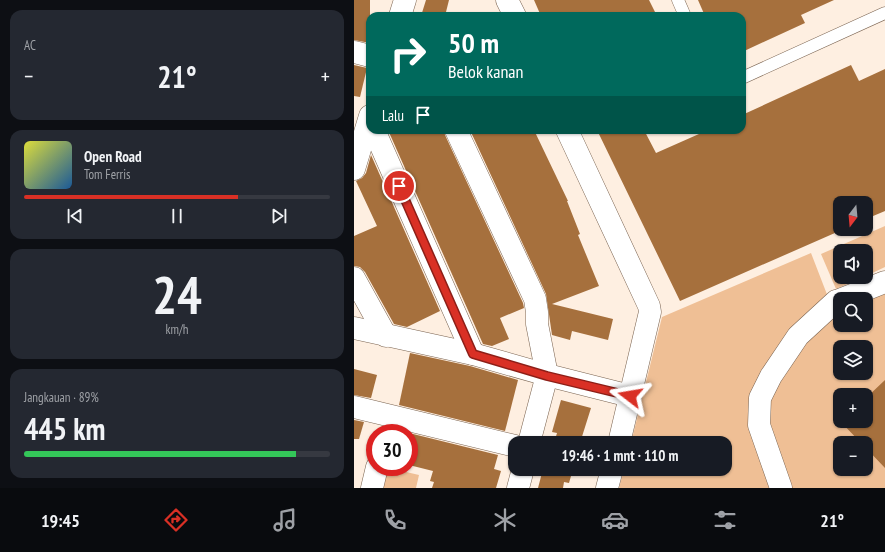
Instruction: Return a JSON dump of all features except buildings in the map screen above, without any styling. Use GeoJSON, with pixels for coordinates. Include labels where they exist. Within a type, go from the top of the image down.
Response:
{"type":"FeatureCollection","features":[{"type":"Feature","properties":{"kind":"street"},"geometry":{"type":"LineString","coordinates":[[401,12],[405,0]]}},
{"type":"Feature","properties":{"kind":"street"},"geometry":{"type":"LineString","coordinates":[[507,0],[513,12]]}},
{"type":"Feature","properties":{"kind":"street"},"geometry":{"type":"LineString","coordinates":[[354,52],[366,55]]}},
{"type":"Feature","properties":{"kind":"street"},"geometry":{"type":"LineString","coordinates":[[354,164],[366,134]]}},
{"type":"Feature","properties":{"kind":"street"},"geometry":{"type":"LineString","coordinates":[[376,134],[473,354]]}},
{"type":"Feature","properties":{"kind":"street"},"geometry":{"type":"LineString","coordinates":[[458,134],[535,300],[537,324],[547,376],[531,436]]}},
{"type":"Feature","properties":{"kind":"street"},"geometry":{"type":"LineString","coordinates":[[570,134],[649,306],[650,312],[620,436]]}},
{"type":"Feature","properties":{"kind":"street"},"geometry":{"type":"LineString","coordinates":[[354,278],[386,336]]}},
{"type":"Feature","properties":{"kind":"street"},"geometry":{"type":"LineString","coordinates":[[859,292],[885,282]]}},
{"type":"Feature","properties":{"kind":"street"},"geometry":{"type":"LineString","coordinates":[[781,488],[758,425],[760,398],[771,376],[798,336],[833,304]]}},
{"type":"Feature","properties":{"kind":"street"},"geometry":{"type":"LineString","coordinates":[[354,328],[473,354],[547,376],[630,396]]}},
{"type":"Feature","properties":{"kind":"street"},"geometry":{"type":"LineString","coordinates":[[354,407],[388,424]]}},
{"type":"Feature","properties":{"kind":"street"},"geometry":{"type":"LineString","coordinates":[[418,426],[435,427],[508,444]]}},
{"type":"Feature","properties":{"kind":"street"},"geometry":{"type":"LineString","coordinates":[[372,488],[375,476]]}},
{"type":"Feature","properties":{"kind":"street"},"geometry":{"type":"LineString","coordinates":[[518,488],[521,476]]}},
{"type":"Feature","properties":{"kind":"street"},"geometry":{"type":"LineString","coordinates":[[607,488],[610,476]]}},
{"type":"Feature","properties":{"kind":"lane"},"geometry":{"type":"LineString","coordinates":[[678,0],[683,12]]}},
{"type":"Feature","properties":{"kind":"lane"},"geometry":{"type":"LineString","coordinates":[[746,76],[885,14]]}},
{"type":"Feature","properties":{"kind":"shaded area"},"geometry":{"type":"Polygon","coordinates":[[[885,226],[885,267],[873,273],[873,244],[844,244],[862,236],[873,236],[873,231],[885,226]]]}},
{"type":"Feature","properties":{"kind":"shaded area"},"geometry":{"type":"Polygon","coordinates":[[[833,249],[833,282],[821,254],[833,249]]]}},
{"type":"Feature","properties":{"kind":"shaded area"},"geometry":{"type":"Polygon","coordinates":[[[811,253],[828,297],[764,369],[748,415],[772,488],[619,488],[622,476],[732,476],[732,436],[633,436],[662,317],[811,253]]]}},
{"type":"Feature","properties":{"kind":"shaded area"},"geometry":{"type":"Polygon","coordinates":[[[834,284],[847,284],[836,289],[834,284]]]}},
{"type":"Feature","properties":{"kind":"shaded area"},"geometry":{"type":"Polygon","coordinates":[[[885,290],[885,488],[790,488],[767,414],[778,378],[804,340],[833,314],[833,332],[873,332],[873,296],[885,290]]]}},
{"type":"Feature","properties":{"kind":"shaded area"},"geometry":{"type":"Polygon","coordinates":[[[419,475],[416,488],[375,488],[381,476],[419,475]]]}},
{"type":"Feature","properties":{"kind":"route"},"geometry":{"type":"LineString","coordinates":[[399,186],[473,354],[547,376],[630,396]]}}]}
